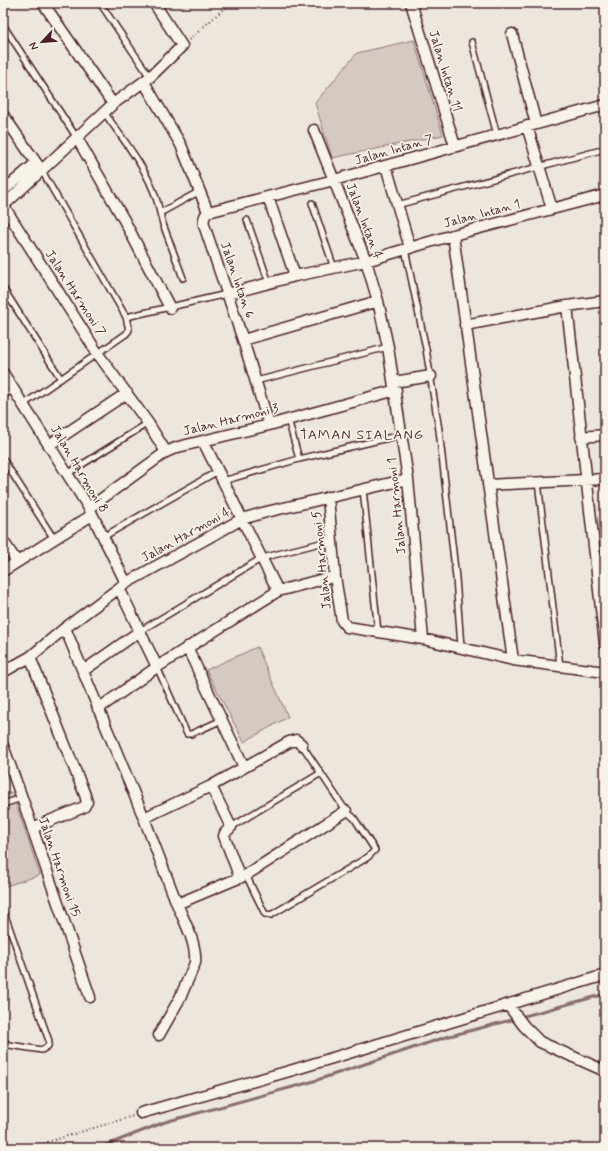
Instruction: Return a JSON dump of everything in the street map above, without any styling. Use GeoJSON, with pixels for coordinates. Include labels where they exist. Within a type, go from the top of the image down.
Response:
{"type":"FeatureCollection","features":[{"type":"Feature","properties":{"kind":"street"},"geometry":{"type":"LineString","coordinates":[[43,3],[113,104]]}},
{"type":"Feature","properties":{"kind":"street"},"geometry":{"type":"LineString","coordinates":[[3,191],[39,167],[77,138],[113,104],[147,80],[182,46],[154,3]]}},
{"type":"Feature","properties":{"kind":"street","name":"Jalan Intan 11"},"geometry":{"type":"LineString","coordinates":[[411,3],[455,146]]}},
{"type":"Feature","properties":{"kind":"street"},"geometry":{"type":"LineString","coordinates":[[512,34],[540,166],[552,209]]}},
{"type":"Feature","properties":{"kind":"street"},"geometry":{"type":"LineString","coordinates":[[147,80],[174,131],[208,212]]}},
{"type":"Feature","properties":{"kind":"street","name":"Jalan Intan 7"},"geometry":{"type":"LineString","coordinates":[[208,212],[386,166],[605,105]]}},
{"type":"Feature","properties":{"kind":"street"},"geometry":{"type":"LineString","coordinates":[[3,115],[39,167]]}},
{"type":"Feature","properties":{"kind":"street","name":"Jalan Intan 4"},"geometry":{"type":"LineString","coordinates":[[314,130],[366,261],[378,301]]}},
{"type":"Feature","properties":{"kind":"street"},"geometry":{"type":"LineString","coordinates":[[77,138],[124,220],[170,308]]}},
{"type":"Feature","properties":{"kind":"street"},"geometry":{"type":"LineString","coordinates":[[386,166],[408,248]]}},
{"type":"Feature","properties":{"kind":"street"},"geometry":{"type":"LineString","coordinates":[[3,205],[39,167]]}},
{"type":"Feature","properties":{"kind":"street","name":"Jalan Intan 1"},"geometry":{"type":"LineString","coordinates":[[228,294],[295,276],[366,261],[453,235],[605,195]]}},
{"type":"Feature","properties":{"kind":"street"},"geometry":{"type":"LineString","coordinates":[[268,197],[295,276]]}},
{"type":"Feature","properties":{"kind":"street","name":"Jalan Harmoni 7"},"geometry":{"type":"LineString","coordinates":[[3,205],[98,354],[148,423],[166,452]]}},
{"type":"Feature","properties":{"kind":"street","name":"Jalan Intan 6"},"geometry":{"type":"LineString","coordinates":[[208,212],[203,220],[205,229],[228,294],[269,425]]}},
{"type":"Feature","properties":{"kind":"street"},"geometry":{"type":"LineString","coordinates":[[453,235],[513,660]]}},
{"type":"Feature","properties":{"kind":"street"},"geometry":{"type":"LineString","coordinates":[[243,340],[378,301]]}},
{"type":"Feature","properties":{"kind":"street","name":"Jalan Harmoni 1"},"geometry":{"type":"LineString","coordinates":[[378,301],[395,386],[408,479],[423,638]]}},
{"type":"Feature","properties":{"kind":"street"},"geometry":{"type":"LineString","coordinates":[[465,325],[567,306],[605,302]]}},
{"type":"Feature","properties":{"kind":"street"},"geometry":{"type":"LineString","coordinates":[[567,306],[586,480],[600,555],[605,644]]}},
{"type":"Feature","properties":{"kind":"street","name":"Jalan Harmoni 8"},"geometry":{"type":"LineString","coordinates":[[3,373],[24,404],[90,511],[103,536],[140,631],[156,667]]}},
{"type":"Feature","properties":{"kind":"street","name":"Jalan Harmoni 3"},"geometry":{"type":"LineString","coordinates":[[3,571],[54,539],[166,452],[203,440],[269,425],[431,376]]}},
{"type":"Feature","properties":{"kind":"street"},"geometry":{"type":"LineString","coordinates":[[49,445],[127,393]]}},
{"type":"Feature","properties":{"kind":"street"},"geometry":{"type":"LineString","coordinates":[[582,436],[605,436]]}},
{"type":"Feature","properties":{"kind":"street"},"geometry":{"type":"LineString","coordinates":[[203,440],[278,592]]}},
{"type":"Feature","properties":{"kind":"street","name":"Jalan Harmoni 4"},"geometry":{"type":"LineString","coordinates":[[3,672],[30,657],[65,628],[123,586],[242,519],[408,479]]}},
{"type":"Feature","properties":{"kind":"street"},"geometry":{"type":"LineString","coordinates":[[488,485],[605,479]]}},
{"type":"Feature","properties":{"kind":"street","name":"Jalan Harmoni 5"},"geometry":{"type":"LineString","coordinates":[[328,498],[335,576],[342,621],[345,626],[350,628],[378,632]]}},
{"type":"Feature","properties":{"kind":"street"},"geometry":{"type":"LineString","coordinates":[[3,541],[17,562]]}},
{"type":"Feature","properties":{"kind":"street"},"geometry":{"type":"LineString","coordinates":[[98,709],[156,667],[278,592],[335,576]]}},
{"type":"Feature","properties":{"kind":"street"},"geometry":{"type":"LineString","coordinates":[[65,628],[144,818],[191,939],[196,958],[180,998],[159,1035]]}},
{"type":"Feature","properties":{"kind":"street"},"geometry":{"type":"LineString","coordinates":[[83,671],[140,631]]}},
{"type":"Feature","properties":{"kind":"street"},"geometry":{"type":"LineString","coordinates":[[378,632],[423,638],[513,660],[605,672]]}},
{"type":"Feature","properties":{"kind":"street"},"geometry":{"type":"LineString","coordinates":[[187,647],[244,767]]}},
{"type":"Feature","properties":{"kind":"street"},"geometry":{"type":"LineString","coordinates":[[30,657],[85,795],[86,802],[84,807],[32,828]]}},
{"type":"Feature","properties":{"kind":"street"},"geometry":{"type":"LineString","coordinates":[[144,818],[211,786],[289,742],[296,740],[302,745]]}},
{"type":"Feature","properties":{"kind":"street","name":"Jalan Harmoni 15"},"geometry":{"type":"LineString","coordinates":[[3,746],[90,997]]}},
{"type":"Feature","properties":{"kind":"street"},"geometry":{"type":"LineString","coordinates":[[211,786],[232,828],[224,833],[224,836],[243,877]]}},
{"type":"Feature","properties":{"kind":"street"},"geometry":{"type":"LineString","coordinates":[[177,904],[243,877],[346,812]]}},
{"type":"Feature","properties":{"kind":"street"},"geometry":{"type":"LineString","coordinates":[[141,1113],[293,1070],[605,975]]}},
{"type":"Feature","properties":{"kind":"street"},"geometry":{"type":"LineString","coordinates":[[508,1005],[524,1026],[540,1042],[605,1071]]}},
{"type":"Feature","properties":{"kind":"lane"},"geometry":{"type":"LineString","coordinates":[[100,3],[147,80]]}},
{"type":"Feature","properties":{"kind":"lane"},"geometry":{"type":"LineString","coordinates":[[3,25],[77,138]]}},
{"type":"Feature","properties":{"kind":"lane"},"geometry":{"type":"LineString","coordinates":[[472,42],[497,135]]}},
{"type":"Feature","properties":{"kind":"lane"},"geometry":{"type":"LineString","coordinates":[[104,112],[142,167],[151,184],[163,224],[183,278]]}},
{"type":"Feature","properties":{"kind":"lane"},"geometry":{"type":"LineString","coordinates":[[397,205],[605,149]]}},
{"type":"Feature","properties":{"kind":"lane"},"geometry":{"type":"LineString","coordinates":[[24,404],[98,354],[129,330],[126,317],[39,167]]}},
{"type":"Feature","properties":{"kind":"lane"},"geometry":{"type":"LineString","coordinates":[[160,213],[200,191]]}},
{"type":"Feature","properties":{"kind":"lane"},"geometry":{"type":"LineString","coordinates":[[312,203],[334,268]]}},
{"type":"Feature","properties":{"kind":"lane"},"geometry":{"type":"LineString","coordinates":[[247,220],[269,283]]}},
{"type":"Feature","properties":{"kind":"lane"},"geometry":{"type":"LineString","coordinates":[[408,248],[431,376],[442,448],[456,578],[461,647]]}},
{"type":"Feature","properties":{"kind":"lane"},"geometry":{"type":"LineString","coordinates":[[3,288],[60,379]]}},
{"type":"Feature","properties":{"kind":"lane"},"geometry":{"type":"LineString","coordinates":[[126,317],[228,294]]}},
{"type":"Feature","properties":{"kind":"lane"},"geometry":{"type":"LineString","coordinates":[[256,381],[388,347]]}},
{"type":"Feature","properties":{"kind":"lane"},"geometry":{"type":"LineString","coordinates":[[3,396],[13,389]]}},
{"type":"Feature","properties":{"kind":"lane"},"geometry":{"type":"LineString","coordinates":[[288,419],[299,459]]}},
{"type":"Feature","properties":{"kind":"lane"},"geometry":{"type":"LineString","coordinates":[[67,474],[148,423]]}},
{"type":"Feature","properties":{"kind":"lane"},"geometry":{"type":"LineString","coordinates":[[222,481],[299,459],[402,435]]}},
{"type":"Feature","properties":{"kind":"lane"},"geometry":{"type":"LineString","coordinates":[[3,459],[54,539]]}},
{"type":"Feature","properties":{"kind":"lane"},"geometry":{"type":"LineString","coordinates":[[103,536],[218,471]]}},
{"type":"Feature","properties":{"kind":"lane"},"geometry":{"type":"LineString","coordinates":[[538,482],[560,666]]}},
{"type":"Feature","properties":{"kind":"lane"},"geometry":{"type":"LineString","coordinates":[[363,490],[378,632]]}},
{"type":"Feature","properties":{"kind":"lane"},"geometry":{"type":"LineString","coordinates":[[140,631],[262,558],[332,540]]}},
{"type":"Feature","properties":{"kind":"lane"},"geometry":{"type":"LineString","coordinates":[[156,667],[187,734],[191,734],[222,720]]}},
{"type":"Feature","properties":{"kind":"lane"},"geometry":{"type":"LineString","coordinates":[[243,877],[265,914],[271,915],[368,857],[375,850],[354,818],[346,812],[302,745]]}},
{"type":"Feature","properties":{"kind":"lane"},"geometry":{"type":"LineString","coordinates":[[232,828],[321,773]]}},
{"type":"Feature","properties":{"kind":"lane"},"geometry":{"type":"LineString","coordinates":[[3,804],[22,798]]}},
{"type":"Feature","properties":{"kind":"lane"},"geometry":{"type":"LineString","coordinates":[[3,913],[49,1041],[48,1046],[42,1050],[3,1044]]}},
{"type":"Feature","properties":{"kind":"path"},"geometry":{"type":"LineString","coordinates":[[182,46],[230,3]]}},
{"type":"Feature","properties":{"kind":"path"},"geometry":{"type":"LineString","coordinates":[[28,1148],[141,1113]]}},
{"type":"Feature","properties":{"kind":"shaded area"},"geometry":{"type":"Polygon","coordinates":[[[414,40],[443,135],[332,158],[315,103],[357,53],[414,40]]]}},
{"type":"Feature","properties":{"kind":"shaded area"},"geometry":{"type":"Polygon","coordinates":[[[257,647],[288,717],[244,742],[206,670],[257,647]]]}},
{"type":"Feature","properties":{"kind":"shaded area"},"geometry":{"type":"Polygon","coordinates":[[[12,792],[40,875],[3,887],[3,795],[12,792]]]}},
{"type":"Feature","properties":{"kind":"waterway"},"geometry":{"type":"LineString","coordinates":[[521,1017],[605,994]]}},
{"type":"Feature","properties":{"kind":"waterway"},"geometry":{"type":"LineString","coordinates":[[99,1148],[165,1122],[311,1082],[446,1037],[515,1019]]}},
{"type":"Feature","properties":{"kind":"district","name":"TAMAN SIALANG"},"geometry":{"type":"Point","coordinates":[362,435]}}]}
